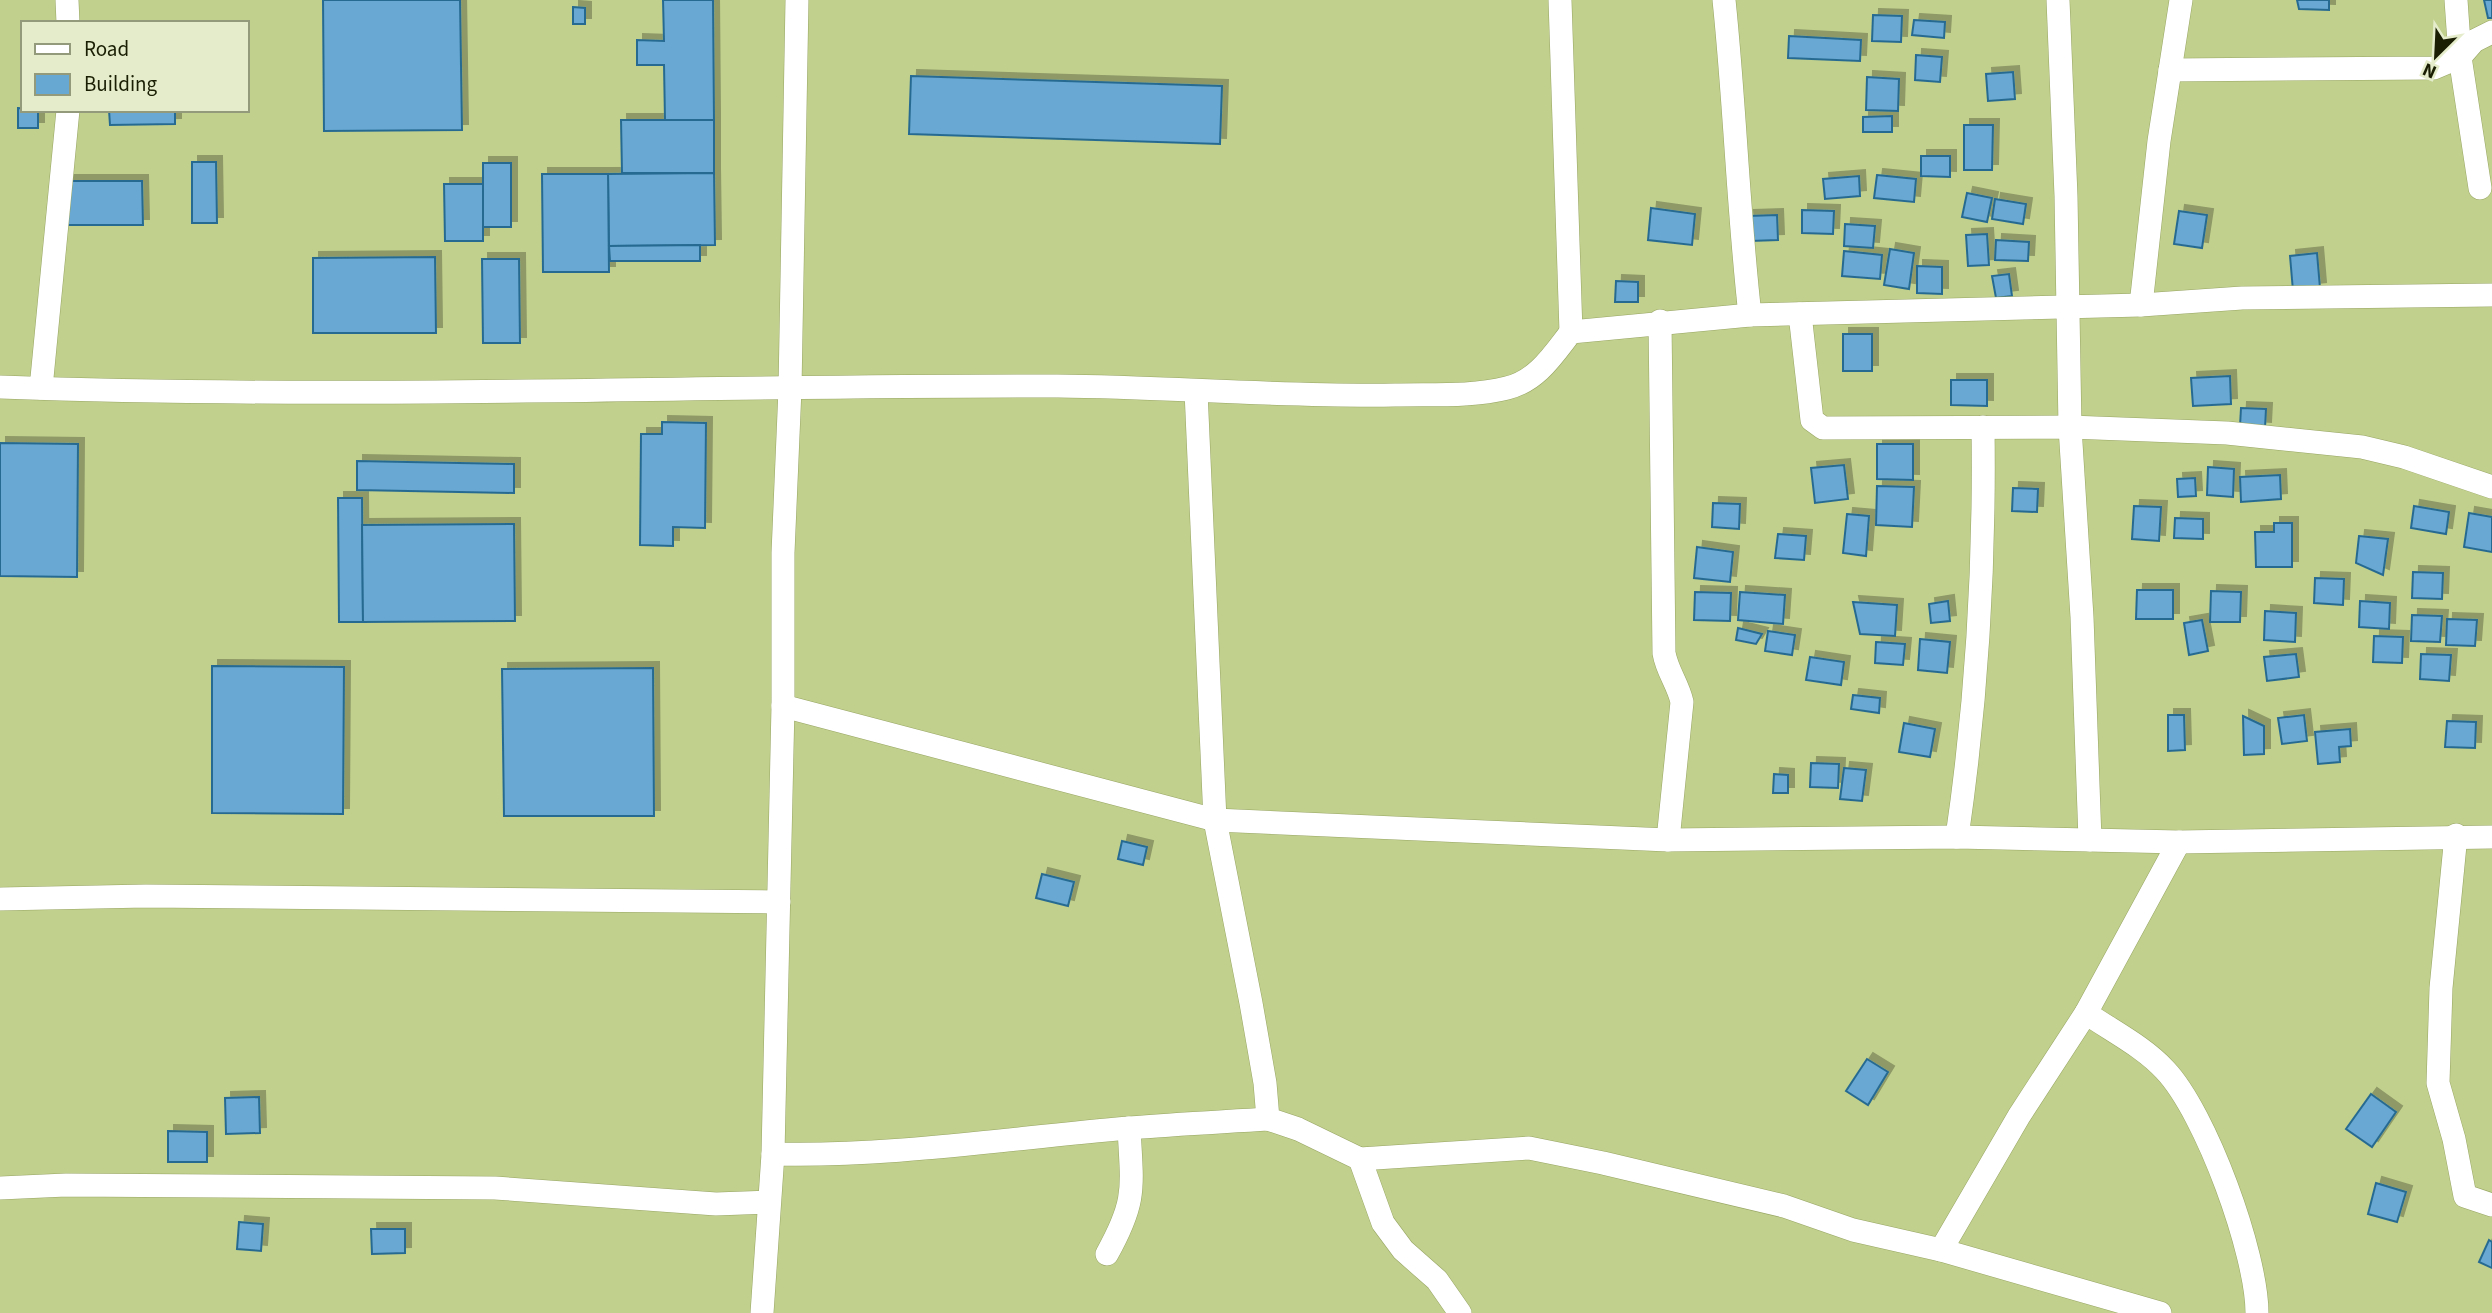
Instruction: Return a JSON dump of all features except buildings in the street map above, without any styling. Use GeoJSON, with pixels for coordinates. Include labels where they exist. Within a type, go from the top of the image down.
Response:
{"type":"FeatureCollection","features":[{"type":"Feature","properties":{"kind":"street"},"geometry":{"type":"LineString","coordinates":[[67,0],[68,21]]}},
{"type":"Feature","properties":{"kind":"street"},"geometry":{"type":"LineString","coordinates":[[762,1313],[773,1154],[783,706],[783,553],[790,389],[797,0]]}},
{"type":"Feature","properties":{"kind":"street"},"geometry":{"type":"LineString","coordinates":[[0,387],[228,394],[790,389],[898,385],[1125,386],[1196,391],[1373,395],[1508,388],[1537,375],[1571,332],[1560,0]]}},
{"type":"Feature","properties":{"kind":"street"},"geometry":{"type":"LineString","coordinates":[[1724,0],[1736,114],[1742,245],[1750,315]]}},
{"type":"Feature","properties":{"kind":"street"},"geometry":{"type":"LineString","coordinates":[[2058,0],[2070,427],[2082,617],[2090,840]]}},
{"type":"Feature","properties":{"kind":"street"},"geometry":{"type":"LineString","coordinates":[[2141,305],[2159,141],[2181,0]]}},
{"type":"Feature","properties":{"kind":"street"},"geometry":{"type":"LineString","coordinates":[[2456,0],[2460,57],[2480,188]]}},
{"type":"Feature","properties":{"kind":"street"},"geometry":{"type":"LineString","coordinates":[[2170,70],[2434,68],[2460,57],[2474,41],[2492,32]]}},
{"type":"Feature","properties":{"kind":"street"},"geometry":{"type":"LineString","coordinates":[[41,388],[68,112]]}},
{"type":"Feature","properties":{"kind":"street"},"geometry":{"type":"LineString","coordinates":[[1571,332],[1660,321],[1750,315],[2068,304],[2141,305],[2242,298],[2492,295]]}},
{"type":"Feature","properties":{"kind":"street"},"geometry":{"type":"LineString","coordinates":[[1800,314],[1812,421],[1823,428],[2070,427],[2227,433],[2362,447],[2404,457],[2492,487]]}},
{"type":"Feature","properties":{"kind":"street"},"geometry":{"type":"LineString","coordinates":[[1660,321],[1664,653],[1666,667],[1678,686],[1682,702],[1668,840]]}},
{"type":"Feature","properties":{"kind":"street"},"geometry":{"type":"LineString","coordinates":[[1196,391],[1215,820],[1258,1043],[1268,1119]]}},
{"type":"Feature","properties":{"kind":"street"},"geometry":{"type":"LineString","coordinates":[[1958,837],[1978,666],[1984,523],[1983,427]]}},
{"type":"Feature","properties":{"kind":"street"},"geometry":{"type":"LineString","coordinates":[[783,706],[1215,820],[1668,840],[1958,837],[2179,842],[2456,835],[2492,837]]}},
{"type":"Feature","properties":{"kind":"street"},"geometry":{"type":"LineString","coordinates":[[2456,835],[2441,988],[2438,1083],[2455,1139],[2465,1196],[2492,1205]]}},
{"type":"Feature","properties":{"kind":"street"},"geometry":{"type":"LineString","coordinates":[[1941,1250],[2019,1116],[2086,1013],[2179,842]]}},
{"type":"Feature","properties":{"kind":"street"},"geometry":{"type":"LineString","coordinates":[[0,899],[146,896],[779,902]]}},
{"type":"Feature","properties":{"kind":"street"},"geometry":{"type":"LineString","coordinates":[[2086,1013],[2164,1069],[2187,1099],[2231,1198],[2248,1248],[2257,1287],[2257,1313]]}},
{"type":"Feature","properties":{"kind":"street"},"geometry":{"type":"LineString","coordinates":[[773,1154],[841,1156],[1008,1142],[1129,1128],[1268,1119],[1298,1129],[1360,1159],[1529,1148],[1784,1206],[1853,1230],[1941,1250],[2161,1313]]}},
{"type":"Feature","properties":{"kind":"street"},"geometry":{"type":"LineString","coordinates":[[1107,1254],[1123,1224],[1133,1196],[1129,1128]]}},
{"type":"Feature","properties":{"kind":"street"},"geometry":{"type":"LineString","coordinates":[[1360,1159],[1383,1223],[1404,1250],[1437,1280],[1460,1313]]}},
{"type":"Feature","properties":{"kind":"street"},"geometry":{"type":"LineString","coordinates":[[0,1188],[66,1185],[495,1188],[716,1203],[769,1202]]}}]}
